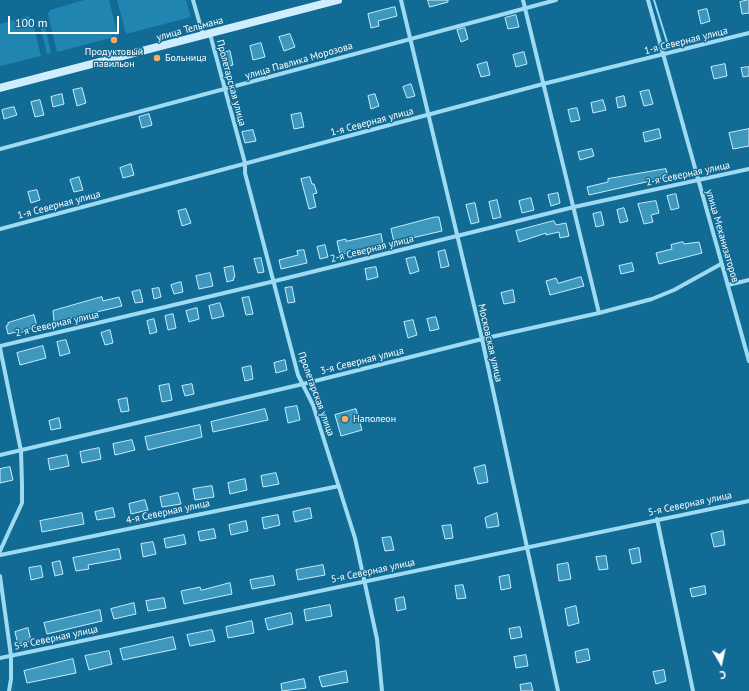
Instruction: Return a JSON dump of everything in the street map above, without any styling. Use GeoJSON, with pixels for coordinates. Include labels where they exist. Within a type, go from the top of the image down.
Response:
{"type":"FeatureCollection","features":[{"type":"Feature","properties":{"kind":"street","name":"Пролетарская улица"},"geometry":{"type":"LineString","coordinates":[[193,0],[207,34],[245,163],[245,173],[293,357],[303,384],[313,404],[339,486],[365,580],[377,639],[382,691]]}},
{"type":"Feature","properties":{"kind":"street","name":"улица Тельмана"},"geometry":{"type":"LineString","coordinates":[[0,88],[338,0]]}},
{"type":"Feature","properties":{"kind":"street","name":"Московская улица"},"geometry":{"type":"LineString","coordinates":[[401,0],[482,339],[558,691]]}},
{"type":"Feature","properties":{"kind":"street"},"geometry":{"type":"LineString","coordinates":[[523,0],[599,313]]}},
{"type":"Feature","properties":{"kind":"street","name":"улица Павлика Морозова"},"geometry":{"type":"LineString","coordinates":[[0,149],[224,90],[524,7],[556,0]]}},
{"type":"Feature","properties":{"kind":"street","name":"улица Механизаторов"},"geometry":{"type":"LineString","coordinates":[[648,0],[697,180],[749,361]]}},
{"type":"Feature","properties":{"kind":"street","name":"1-я Северная улица"},"geometry":{"type":"LineString","coordinates":[[0,229],[543,84],[749,33]]}},
{"type":"Feature","properties":{"kind":"street","name":"2-я Северная улица"},"geometry":{"type":"LineString","coordinates":[[0,347],[457,237],[574,207],[749,169]]}},
{"type":"Feature","properties":{"kind":"street","name":"3-я Северная улица"},"geometry":{"type":"LineString","coordinates":[[0,456],[303,384],[482,339],[599,313],[652,299],[674,290],[721,264]]}},
{"type":"Feature","properties":{"kind":"street"},"geometry":{"type":"LineString","coordinates":[[728,286],[749,280]]}},
{"type":"Feature","properties":{"kind":"street"},"geometry":{"type":"LineString","coordinates":[[0,347],[21,451],[22,503],[0,551]]}},
{"type":"Feature","properties":{"kind":"street","name":"4-я Северная улица"},"geometry":{"type":"LineString","coordinates":[[0,555],[339,486]]}},
{"type":"Feature","properties":{"kind":"street","name":"5-я Северная улица"},"geometry":{"type":"LineString","coordinates":[[0,658],[749,500]]}},
{"type":"Feature","properties":{"kind":"street"},"geometry":{"type":"LineString","coordinates":[[657,519],[692,691]]}},
{"type":"Feature","properties":{"kind":"street"},"geometry":{"type":"LineString","coordinates":[[0,576],[11,656],[12,678],[10,691]]}},
{"type":"Feature","properties":{"kind":"shaded area"},"geometry":{"type":"Polygon","coordinates":[[[84,0],[109,0],[118,36],[57,52],[48,14],[50,10],[84,0]]]}},
{"type":"Feature","properties":{"kind":"shaded area"},"geometry":{"type":"Polygon","coordinates":[[[117,0],[186,0],[191,17],[126,34],[117,0]]]}},
{"type":"Feature","properties":{"kind":"shaded area"},"geometry":{"type":"Polygon","coordinates":[[[28,16],[32,19],[41,56],[0,66],[0,24],[28,16]]]}},
{"type":"Feature","properties":{"kind":"shaded area"},"geometry":{"type":"Polygon","coordinates":[[[43,19],[44,22],[51,53],[47,54],[39,21],[43,19]]]}},
{"type":"Feature","properties":{"kind":"building"},"geometry":{"type":"Polygon","coordinates":[[[428,0],[448,0],[448,2],[430,7],[428,0]]]}},
{"type":"Feature","properties":{"kind":"building"},"geometry":{"type":"Polygon","coordinates":[[[749,0],[749,13],[742,14],[740,2],[749,0]]]}},
{"type":"Feature","properties":{"kind":"building"},"geometry":{"type":"Polygon","coordinates":[[[395,7],[397,16],[378,21],[379,26],[371,28],[368,14],[395,7]]]}},
{"type":"Feature","properties":{"kind":"building"},"geometry":{"type":"Polygon","coordinates":[[[707,9],[710,21],[701,24],[698,11],[707,9]]]}},
{"type":"Feature","properties":{"kind":"building"},"geometry":{"type":"Polygon","coordinates":[[[516,15],[519,27],[508,29],[505,18],[516,15]]]}},
{"type":"Feature","properties":{"kind":"building"},"geometry":{"type":"Polygon","coordinates":[[[465,28],[468,39],[461,42],[457,30],[465,28]]]}},
{"type":"Feature","properties":{"kind":"building"},"geometry":{"type":"Polygon","coordinates":[[[290,34],[295,47],[284,51],[279,37],[290,34]]]}},
{"type":"Feature","properties":{"kind":"building"},"geometry":{"type":"Polygon","coordinates":[[[261,43],[265,57],[253,60],[250,46],[261,43]]]}},
{"type":"Feature","properties":{"kind":"building"},"geometry":{"type":"Polygon","coordinates":[[[230,51],[233,65],[225,67],[222,53],[230,51]]]}},
{"type":"Feature","properties":{"kind":"building"},"geometry":{"type":"Polygon","coordinates":[[[524,52],[527,64],[516,67],[513,55],[524,52]]]}},
{"type":"Feature","properties":{"kind":"building"},"geometry":{"type":"Polygon","coordinates":[[[487,62],[490,75],[481,77],[477,65],[487,62]]]}},
{"type":"Feature","properties":{"kind":"building"},"geometry":{"type":"Polygon","coordinates":[[[725,64],[727,76],[714,79],[711,67],[725,64]]]}},
{"type":"Feature","properties":{"kind":"building"},"geometry":{"type":"Polygon","coordinates":[[[749,67],[749,76],[743,77],[741,68],[749,67]]]}},
{"type":"Feature","properties":{"kind":"building"},"geometry":{"type":"Polygon","coordinates":[[[411,84],[415,96],[407,98],[403,87],[411,84]]]}},
{"type":"Feature","properties":{"kind":"building"},"geometry":{"type":"Polygon","coordinates":[[[82,88],[86,103],[77,106],[73,90],[82,88]]]}},
{"type":"Feature","properties":{"kind":"building"},"geometry":{"type":"Polygon","coordinates":[[[649,90],[653,104],[644,106],[640,92],[649,90]]]}},
{"type":"Feature","properties":{"kind":"building"},"geometry":{"type":"Polygon","coordinates":[[[62,94],[64,104],[53,107],[51,97],[62,94]]]}},
{"type":"Feature","properties":{"kind":"building"},"geometry":{"type":"Polygon","coordinates":[[[375,94],[379,106],[371,109],[368,96],[375,94]]]}},
{"type":"Feature","properties":{"kind":"building"},"geometry":{"type":"Polygon","coordinates":[[[624,96],[626,106],[618,108],[616,98],[624,96]]]}},
{"type":"Feature","properties":{"kind":"building"},"geometry":{"type":"Polygon","coordinates":[[[40,100],[44,115],[35,117],[31,102],[40,100]]]}},
{"type":"Feature","properties":{"kind":"building"},"geometry":{"type":"Polygon","coordinates":[[[603,100],[606,110],[593,113],[591,103],[603,100]]]}},
{"type":"Feature","properties":{"kind":"building"},"geometry":{"type":"Polygon","coordinates":[[[14,107],[17,115],[4,119],[2,110],[14,107]]]}},
{"type":"Feature","properties":{"kind":"building"},"geometry":{"type":"Polygon","coordinates":[[[577,108],[580,120],[571,122],[568,110],[577,108]]]}},
{"type":"Feature","properties":{"kind":"building"},"geometry":{"type":"Polygon","coordinates":[[[301,113],[304,127],[294,129],[291,115],[301,113]]]}},
{"type":"Feature","properties":{"kind":"building"},"geometry":{"type":"Polygon","coordinates":[[[149,114],[152,125],[142,128],[139,117],[149,114]]]}},
{"type":"Feature","properties":{"kind":"building"},"geometry":{"type":"Polygon","coordinates":[[[659,129],[661,138],[645,142],[643,133],[659,129]]]}},
{"type":"Feature","properties":{"kind":"building"},"geometry":{"type":"Polygon","coordinates":[[[749,129],[749,146],[733,149],[729,133],[749,129]]]}},
{"type":"Feature","properties":{"kind":"building"},"geometry":{"type":"Polygon","coordinates":[[[253,130],[256,141],[245,143],[242,132],[253,130]]]}},
{"type":"Feature","properties":{"kind":"building"},"geometry":{"type":"Polygon","coordinates":[[[592,149],[594,156],[580,160],[578,152],[592,149]]]}},
{"type":"Feature","properties":{"kind":"building"},"geometry":{"type":"Polygon","coordinates":[[[131,164],[134,175],[123,178],[120,168],[131,164]]]}},
{"type":"Feature","properties":{"kind":"building"},"geometry":{"type":"Polygon","coordinates":[[[666,169],[668,177],[589,195],[587,187],[608,182],[608,179],[666,169]]]}},
{"type":"Feature","properties":{"kind":"building"},"geometry":{"type":"Polygon","coordinates":[[[79,177],[83,190],[74,192],[70,180],[79,177]]]}},
{"type":"Feature","properties":{"kind":"building"},"geometry":{"type":"Polygon","coordinates":[[[310,177],[317,193],[313,194],[316,207],[309,209],[301,179],[310,177]]]}},
{"type":"Feature","properties":{"kind":"building"},"geometry":{"type":"Polygon","coordinates":[[[37,190],[40,200],[31,203],[28,192],[37,190]]]}},
{"type":"Feature","properties":{"kind":"building"},"geometry":{"type":"Polygon","coordinates":[[[558,193],[560,203],[551,206],[548,195],[558,193]]]}},
{"type":"Feature","properties":{"kind":"building"},"geometry":{"type":"Polygon","coordinates":[[[676,194],[679,208],[671,210],[667,196],[676,194]]]}},
{"type":"Feature","properties":{"kind":"building"},"geometry":{"type":"Polygon","coordinates":[[[531,198],[534,210],[522,213],[519,201],[531,198]]]}},
{"type":"Feature","properties":{"kind":"building"},"geometry":{"type":"Polygon","coordinates":[[[497,200],[501,217],[493,219],[489,202],[497,200]]]}},
{"type":"Feature","properties":{"kind":"building"},"geometry":{"type":"Polygon","coordinates":[[[656,201],[659,213],[651,215],[653,222],[644,224],[638,204],[656,201]]]}},
{"type":"Feature","properties":{"kind":"building"},"geometry":{"type":"Polygon","coordinates":[[[475,203],[479,222],[471,224],[466,205],[475,203]]]}},
{"type":"Feature","properties":{"kind":"building"},"geometry":{"type":"Polygon","coordinates":[[[624,208],[628,221],[620,223],[617,210],[624,208]]]}},
{"type":"Feature","properties":{"kind":"building"},"geometry":{"type":"Polygon","coordinates":[[[186,209],[191,223],[182,226],[178,211],[186,209]]]}},
{"type":"Feature","properties":{"kind":"building"},"geometry":{"type":"Polygon","coordinates":[[[601,212],[604,225],[596,227],[593,214],[601,212]]]}},
{"type":"Feature","properties":{"kind":"building"},"geometry":{"type":"Polygon","coordinates":[[[439,217],[442,231],[394,242],[391,229],[439,217]]]}},
{"type":"Feature","properties":{"kind":"building"},"geometry":{"type":"Polygon","coordinates":[[[554,221],[556,225],[566,223],[569,236],[560,238],[559,232],[546,235],[546,233],[519,242],[516,231],[554,221]]]}},
{"type":"Feature","properties":{"kind":"building"},"geometry":{"type":"Polygon","coordinates":[[[381,234],[383,244],[340,255],[337,241],[346,239],[346,241],[381,234]]]}},
{"type":"Feature","properties":{"kind":"building"},"geometry":{"type":"Polygon","coordinates":[[[683,242],[684,244],[699,242],[702,253],[659,264],[656,253],[672,249],[671,245],[683,242]]]}},
{"type":"Feature","properties":{"kind":"building"},"geometry":{"type":"Polygon","coordinates":[[[325,245],[328,257],[320,259],[317,247],[325,245]]]}},
{"type":"Feature","properties":{"kind":"building"},"geometry":{"type":"Polygon","coordinates":[[[304,250],[307,263],[281,269],[279,260],[298,255],[297,251],[304,250]]]}},
{"type":"Feature","properties":{"kind":"building"},"geometry":{"type":"Polygon","coordinates":[[[445,250],[449,266],[441,268],[438,252],[445,250]]]}},
{"type":"Feature","properties":{"kind":"building"},"geometry":{"type":"Polygon","coordinates":[[[415,257],[419,271],[410,274],[406,259],[415,257]]]}},
{"type":"Feature","properties":{"kind":"building"},"geometry":{"type":"Polygon","coordinates":[[[261,258],[264,272],[258,273],[254,259],[261,258]]]}},
{"type":"Feature","properties":{"kind":"building"},"geometry":{"type":"Polygon","coordinates":[[[632,263],[634,271],[621,274],[619,266],[632,263]]]}},
{"type":"Feature","properties":{"kind":"building"},"geometry":{"type":"Polygon","coordinates":[[[233,266],[235,277],[233,278],[234,280],[227,282],[224,268],[233,266]]]}},
{"type":"Feature","properties":{"kind":"building"},"geometry":{"type":"Polygon","coordinates":[[[376,267],[378,277],[367,280],[365,269],[376,267]]]}},
{"type":"Feature","properties":{"kind":"building"},"geometry":{"type":"Polygon","coordinates":[[[210,273],[213,286],[199,289],[196,276],[210,273]]]}},
{"type":"Feature","properties":{"kind":"building"},"geometry":{"type":"Polygon","coordinates":[[[581,277],[584,286],[550,295],[546,281],[556,278],[558,283],[581,277]]]}},
{"type":"Feature","properties":{"kind":"building"},"geometry":{"type":"Polygon","coordinates":[[[181,282],[183,292],[174,294],[171,285],[181,282]]]}},
{"type":"Feature","properties":{"kind":"building"},"geometry":{"type":"Polygon","coordinates":[[[292,287],[295,302],[288,303],[285,288],[292,287]]]}},
{"type":"Feature","properties":{"kind":"building"},"geometry":{"type":"Polygon","coordinates":[[[159,288],[161,297],[154,299],[152,289],[159,288]]]}},
{"type":"Feature","properties":{"kind":"building"},"geometry":{"type":"Polygon","coordinates":[[[140,290],[143,302],[135,303],[132,292],[140,290]]]}},
{"type":"Feature","properties":{"kind":"building"},"geometry":{"type":"Polygon","coordinates":[[[513,290],[515,302],[504,304],[501,293],[513,290]]]}},
{"type":"Feature","properties":{"kind":"building"},"geometry":{"type":"Polygon","coordinates":[[[102,297],[103,301],[119,297],[122,306],[54,322],[53,311],[102,297]]]}},
{"type":"Feature","properties":{"kind":"building"},"geometry":{"type":"Polygon","coordinates":[[[249,297],[253,314],[246,315],[242,298],[249,297]]]}},
{"type":"Feature","properties":{"kind":"building"},"geometry":{"type":"Polygon","coordinates":[[[220,303],[224,316],[212,319],[209,306],[220,303]]]}},
{"type":"Feature","properties":{"kind":"building"},"geometry":{"type":"Polygon","coordinates":[[[197,308],[199,319],[189,322],[186,311],[197,308]]]}},
{"type":"Feature","properties":{"kind":"building"},"geometry":{"type":"Polygon","coordinates":[[[173,314],[176,328],[168,330],[165,316],[173,314]]]}},
{"type":"Feature","properties":{"kind":"building"},"geometry":{"type":"Polygon","coordinates":[[[34,315],[37,327],[8,334],[6,326],[8,323],[34,315]]]}},
{"type":"Feature","properties":{"kind":"building"},"geometry":{"type":"Polygon","coordinates":[[[436,317],[439,329],[430,331],[427,319],[436,317]]]}},
{"type":"Feature","properties":{"kind":"building"},"geometry":{"type":"Polygon","coordinates":[[[154,319],[157,332],[150,334],[147,321],[154,319]]]}},
{"type":"Feature","properties":{"kind":"building"},"geometry":{"type":"Polygon","coordinates":[[[413,320],[417,335],[408,338],[404,322],[413,320]]]}},
{"type":"Feature","properties":{"kind":"building"},"geometry":{"type":"Polygon","coordinates":[[[110,330],[113,343],[105,345],[101,333],[110,330]]]}},
{"type":"Feature","properties":{"kind":"building"},"geometry":{"type":"Polygon","coordinates":[[[66,340],[70,353],[60,356],[57,342],[66,340]]]}},
{"type":"Feature","properties":{"kind":"building"},"geometry":{"type":"Polygon","coordinates":[[[43,346],[46,358],[20,365],[17,353],[43,346]]]}},
{"type":"Feature","properties":{"kind":"building"},"geometry":{"type":"Polygon","coordinates":[[[285,360],[287,370],[276,373],[274,363],[285,360]]]}},
{"type":"Feature","properties":{"kind":"building"},"geometry":{"type":"Polygon","coordinates":[[[251,366],[253,379],[245,381],[242,368],[251,366]]]}},
{"type":"Feature","properties":{"kind":"building"},"geometry":{"type":"Polygon","coordinates":[[[169,384],[172,400],[162,402],[159,386],[169,384]]]}},
{"type":"Feature","properties":{"kind":"building"},"geometry":{"type":"Polygon","coordinates":[[[192,384],[194,394],[185,396],[182,386],[192,384]]]}},
{"type":"Feature","properties":{"kind":"building"},"geometry":{"type":"Polygon","coordinates":[[[127,398],[129,411],[121,412],[118,400],[127,398]]]}},
{"type":"Feature","properties":{"kind":"building"},"geometry":{"type":"Polygon","coordinates":[[[297,406],[300,420],[288,423],[285,408],[297,406]]]}},
{"type":"Feature","properties":{"kind":"building"},"geometry":{"type":"Polygon","coordinates":[[[265,409],[268,420],[213,432],[211,422],[265,409]]]}},
{"type":"Feature","properties":{"kind":"building"},"geometry":{"type":"Polygon","coordinates":[[[356,409],[362,430],[341,436],[335,415],[356,409]]]}},
{"type":"Feature","properties":{"kind":"building"},"geometry":{"type":"Polygon","coordinates":[[[59,418],[61,428],[51,430],[49,421],[59,418]]]}},
{"type":"Feature","properties":{"kind":"building"},"geometry":{"type":"Polygon","coordinates":[[[200,425],[202,437],[148,450],[145,437],[200,425]]]}},
{"type":"Feature","properties":{"kind":"building"},"geometry":{"type":"Polygon","coordinates":[[[132,440],[135,450],[115,455],[113,444],[132,440]]]}},
{"type":"Feature","properties":{"kind":"building"},"geometry":{"type":"Polygon","coordinates":[[[99,448],[101,459],[82,463],[80,452],[99,448]]]}},
{"type":"Feature","properties":{"kind":"building"},"geometry":{"type":"Polygon","coordinates":[[[67,455],[69,466],[50,470],[48,459],[67,455]]]}},
{"type":"Feature","properties":{"kind":"building"},"geometry":{"type":"Polygon","coordinates":[[[485,465],[488,482],[478,484],[474,468],[485,465]]]}},
{"type":"Feature","properties":{"kind":"building"},"geometry":{"type":"Polygon","coordinates":[[[10,467],[13,480],[0,483],[0,469],[10,467]]]}},
{"type":"Feature","properties":{"kind":"building"},"geometry":{"type":"Polygon","coordinates":[[[276,473],[279,484],[263,487],[261,476],[276,473]]]}},
{"type":"Feature","properties":{"kind":"building"},"geometry":{"type":"Polygon","coordinates":[[[245,479],[247,490],[230,494],[228,483],[245,479]]]}},
{"type":"Feature","properties":{"kind":"building"},"geometry":{"type":"Polygon","coordinates":[[[212,486],[214,497],[195,500],[193,489],[212,486]]]}},
{"type":"Feature","properties":{"kind":"building"},"geometry":{"type":"Polygon","coordinates":[[[178,493],[181,504],[162,507],[160,497],[178,493]]]}},
{"type":"Feature","properties":{"kind":"building"},"geometry":{"type":"Polygon","coordinates":[[[145,500],[148,510],[131,514],[129,504],[145,500]]]}},
{"type":"Feature","properties":{"kind":"building"},"geometry":{"type":"Polygon","coordinates":[[[113,508],[115,517],[97,520],[95,512],[113,508]]]}},
{"type":"Feature","properties":{"kind":"building"},"geometry":{"type":"Polygon","coordinates":[[[310,508],[312,518],[295,522],[293,512],[310,508]]]}},
{"type":"Feature","properties":{"kind":"building"},"geometry":{"type":"Polygon","coordinates":[[[82,513],[84,524],[42,532],[40,521],[82,513]]]}},
{"type":"Feature","properties":{"kind":"building"},"geometry":{"type":"Polygon","coordinates":[[[497,513],[499,526],[487,528],[485,518],[497,513]]]}},
{"type":"Feature","properties":{"kind":"building"},"geometry":{"type":"Polygon","coordinates":[[[278,515],[280,525],[264,529],[262,518],[278,515]]]}},
{"type":"Feature","properties":{"kind":"building"},"geometry":{"type":"Polygon","coordinates":[[[246,521],[248,531],[231,535],[229,525],[246,521]]]}},
{"type":"Feature","properties":{"kind":"building"},"geometry":{"type":"Polygon","coordinates":[[[451,525],[453,538],[445,539],[442,526],[451,525]]]}},
{"type":"Feature","properties":{"kind":"building"},"geometry":{"type":"Polygon","coordinates":[[[214,529],[216,538],[200,541],[198,532],[214,529]]]}},
{"type":"Feature","properties":{"kind":"building"},"geometry":{"type":"Polygon","coordinates":[[[723,531],[725,545],[714,547],[711,534],[723,531]]]}},
{"type":"Feature","properties":{"kind":"building"},"geometry":{"type":"Polygon","coordinates":[[[184,535],[186,544],[166,548],[164,539],[184,535]]]}},
{"type":"Feature","properties":{"kind":"building"},"geometry":{"type":"Polygon","coordinates":[[[391,537],[394,550],[385,551],[382,538],[391,537]]]}},
{"type":"Feature","properties":{"kind":"building"},"geometry":{"type":"Polygon","coordinates":[[[153,542],[156,554],[143,557],[141,544],[153,542]]]}},
{"type":"Feature","properties":{"kind":"building"},"geometry":{"type":"Polygon","coordinates":[[[639,548],[641,562],[632,564],[629,550],[639,548]]]}},
{"type":"Feature","properties":{"kind":"building"},"geometry":{"type":"Polygon","coordinates":[[[119,549],[121,559],[88,565],[89,569],[76,571],[73,558],[119,549]]]}},
{"type":"Feature","properties":{"kind":"building"},"geometry":{"type":"Polygon","coordinates":[[[606,556],[608,569],[599,570],[596,557],[606,556]]]}},
{"type":"Feature","properties":{"kind":"building"},"geometry":{"type":"Polygon","coordinates":[[[60,561],[63,574],[55,576],[52,563],[60,561]]]}},
{"type":"Feature","properties":{"kind":"building"},"geometry":{"type":"Polygon","coordinates":[[[568,563],[571,579],[559,581],[557,565],[568,563]]]}},
{"type":"Feature","properties":{"kind":"building"},"geometry":{"type":"Polygon","coordinates":[[[323,565],[325,575],[298,580],[296,570],[323,565]]]}},
{"type":"Feature","properties":{"kind":"building"},"geometry":{"type":"Polygon","coordinates":[[[41,566],[43,577],[31,580],[29,568],[41,566]]]}},
{"type":"Feature","properties":{"kind":"building"},"geometry":{"type":"Polygon","coordinates":[[[509,575],[511,588],[501,590],[499,577],[509,575]]]}},
{"type":"Feature","properties":{"kind":"building"},"geometry":{"type":"Polygon","coordinates":[[[273,576],[275,585],[252,589],[250,580],[273,576]]]}},
{"type":"Feature","properties":{"kind":"building"},"geometry":{"type":"Polygon","coordinates":[[[230,583],[232,594],[184,604],[181,591],[200,587],[201,590],[230,583]]]}},
{"type":"Feature","properties":{"kind":"building"},"geometry":{"type":"Polygon","coordinates":[[[463,585],[466,598],[457,599],[455,586],[463,585]]]}},
{"type":"Feature","properties":{"kind":"building"},"geometry":{"type":"Polygon","coordinates":[[[705,586],[706,594],[692,597],[690,589],[705,586]]]}},
{"type":"Feature","properties":{"kind":"building"},"geometry":{"type":"Polygon","coordinates":[[[404,597],[406,609],[397,611],[395,599],[404,597]]]}},
{"type":"Feature","properties":{"kind":"building"},"geometry":{"type":"Polygon","coordinates":[[[164,598],[166,608],[148,611],[146,601],[164,598]]]}},
{"type":"Feature","properties":{"kind":"building"},"geometry":{"type":"Polygon","coordinates":[[[134,603],[136,614],[114,619],[111,609],[134,603]]]}},
{"type":"Feature","properties":{"kind":"building"},"geometry":{"type":"Polygon","coordinates":[[[330,605],[332,616],[306,621],[304,610],[330,605]]]}},
{"type":"Feature","properties":{"kind":"building"},"geometry":{"type":"Polygon","coordinates":[[[576,606],[579,623],[568,626],[565,609],[576,606]]]}},
{"type":"Feature","properties":{"kind":"building"},"geometry":{"type":"Polygon","coordinates":[[[100,610],[102,621],[47,634],[44,623],[100,610]]]}},
{"type":"Feature","properties":{"kind":"building"},"geometry":{"type":"Polygon","coordinates":[[[291,613],[293,624],[268,630],[265,619],[291,613]]]}},
{"type":"Feature","properties":{"kind":"building"},"geometry":{"type":"Polygon","coordinates":[[[252,621],[254,633],[228,638],[226,627],[252,621]]]}},
{"type":"Feature","properties":{"kind":"building"},"geometry":{"type":"Polygon","coordinates":[[[520,627],[522,637],[511,639],[509,629],[520,627]]]}},
{"type":"Feature","properties":{"kind":"building"},"geometry":{"type":"Polygon","coordinates":[[[28,628],[31,641],[18,644],[15,632],[28,628]]]}},
{"type":"Feature","properties":{"kind":"building"},"geometry":{"type":"Polygon","coordinates":[[[212,630],[215,641],[190,646],[187,635],[212,630]]]}},
{"type":"Feature","properties":{"kind":"building"},"geometry":{"type":"Polygon","coordinates":[[[173,637],[176,649],[123,660],[120,649],[173,637]]]}},
{"type":"Feature","properties":{"kind":"building"},"geometry":{"type":"Polygon","coordinates":[[[588,649],[590,660],[577,663],[575,652],[588,649]]]}},
{"type":"Feature","properties":{"kind":"building"},"geometry":{"type":"Polygon","coordinates":[[[109,651],[112,664],[89,670],[85,656],[109,651]]]}},
{"type":"Feature","properties":{"kind":"building"},"geometry":{"type":"Polygon","coordinates":[[[526,655],[528,666],[516,668],[514,657],[526,655]]]}},
{"type":"Feature","properties":{"kind":"building"},"geometry":{"type":"Polygon","coordinates":[[[73,659],[76,673],[27,683],[24,671],[73,659]]]}},
{"type":"Feature","properties":{"kind":"building"},"geometry":{"type":"Polygon","coordinates":[[[664,670],[666,681],[656,684],[653,672],[664,670]]]}},
{"type":"Feature","properties":{"kind":"building"},"geometry":{"type":"Polygon","coordinates":[[[346,671],[348,682],[322,687],[319,677],[346,671]]]}},
{"type":"Feature","properties":{"kind":"building"},"geometry":{"type":"Polygon","coordinates":[[[304,679],[306,688],[282,691],[281,684],[304,679]]]}},
{"type":"Feature","properties":{"kind":"building"},"geometry":{"type":"Polygon","coordinates":[[[531,683],[533,691],[521,691],[520,685],[531,683]]]}},
{"type":"Feature","properties":{"kind":"waterway"},"geometry":{"type":"LineString","coordinates":[[654,0],[668,45]]}},
{"type":"Feature","properties":{"kind":"place","name":"Продуктовый павильон"},"geometry":{"type":"Point","coordinates":[114,40]}},
{"type":"Feature","properties":{"kind":"place","name":"Больница"},"geometry":{"type":"Point","coordinates":[157,58]}},
{"type":"Feature","properties":{"kind":"place","name":"Наполеон"},"geometry":{"type":"Point","coordinates":[345,419]}}]}
